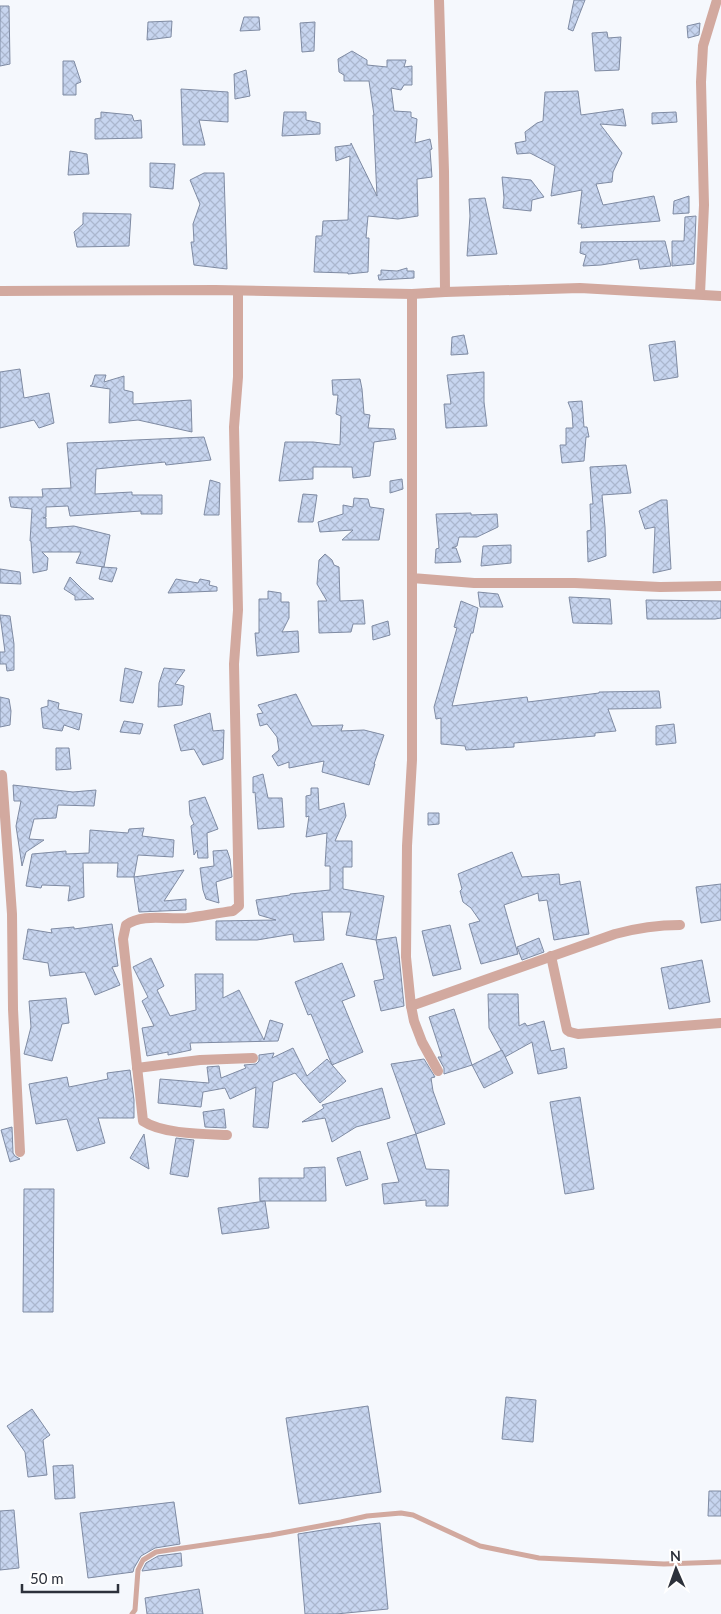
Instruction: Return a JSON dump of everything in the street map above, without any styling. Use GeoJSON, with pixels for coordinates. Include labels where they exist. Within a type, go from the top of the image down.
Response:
{"type":"FeatureCollection","features":[{"type":"Feature","properties":{"kind":"street"},"geometry":{"type":"LineString","coordinates":[[439,0],[445,292]]}},
{"type":"Feature","properties":{"kind":"street"},"geometry":{"type":"LineString","coordinates":[[700,294],[704,205],[701,82],[703,46],[717,0]]}},
{"type":"Feature","properties":{"kind":"street"},"geometry":{"type":"LineString","coordinates":[[0,291],[238,291],[412,294],[580,288],[721,296]]}},
{"type":"Feature","properties":{"kind":"street"},"geometry":{"type":"LineString","coordinates":[[227,1135],[163,1130],[142,1121],[123,939],[126,925],[132,921],[140,919],[185,918],[233,911],[239,906],[234,664],[238,610],[234,427],[238,377],[238,291]]}},
{"type":"Feature","properties":{"kind":"street"},"geometry":{"type":"LineString","coordinates":[[412,294],[412,760],[406,957],[414,1021],[422,1042],[438,1071]]}},
{"type":"Feature","properties":{"kind":"street"},"geometry":{"type":"LineString","coordinates":[[412,578],[474,583],[566,583],[660,587],[721,586]]}},
{"type":"Feature","properties":{"kind":"street"},"geometry":{"type":"LineString","coordinates":[[2,775],[4,865],[12,914],[13,1009],[20,1152]]}},
{"type":"Feature","properties":{"kind":"street"},"geometry":{"type":"LineString","coordinates":[[411,1006],[635,928],[680,924]]}},
{"type":"Feature","properties":{"kind":"street"},"geometry":{"type":"LineString","coordinates":[[551,956],[564,1019],[567,1030],[570,1032],[578,1034],[721,1023]]}},
{"type":"Feature","properties":{"kind":"street"},"geometry":{"type":"LineString","coordinates":[[137,1068],[200,1060],[253,1058]]}},
{"type":"Feature","properties":{"kind":"lane"},"geometry":{"type":"LineString","coordinates":[[132,1614],[138,1570],[143,1560],[156,1552],[271,1535],[366,1516],[388,1514],[401,1513],[413,1515],[480,1546],[538,1558],[656,1564],[721,1562]]}},
{"type":"Feature","properties":{"kind":"building"},"geometry":{"type":"Polygon","coordinates":[[[574,0],[585,0],[573,31],[568,29],[574,0]]]}},
{"type":"Feature","properties":{"kind":"building"},"geometry":{"type":"Polygon","coordinates":[[[0,6],[9,6],[10,64],[0,66],[0,6]]]}},
{"type":"Feature","properties":{"kind":"building"},"geometry":{"type":"Polygon","coordinates":[[[244,17],[259,17],[260,30],[240,31],[244,17]]]}},
{"type":"Feature","properties":{"kind":"building"},"geometry":{"type":"Polygon","coordinates":[[[172,21],[171,37],[147,40],[148,22],[172,21]]]}},
{"type":"Feature","properties":{"kind":"building"},"geometry":{"type":"Polygon","coordinates":[[[315,22],[314,51],[302,52],[300,23],[315,22]]]}},
{"type":"Feature","properties":{"kind":"building"},"geometry":{"type":"Polygon","coordinates":[[[700,23],[699,35],[688,38],[687,26],[700,23]]]}},
{"type":"Feature","properties":{"kind":"building"},"geometry":{"type":"Polygon","coordinates":[[[607,32],[608,38],[621,37],[619,70],[595,71],[592,33],[607,32]]]}},
{"type":"Feature","properties":{"kind":"building"},"geometry":{"type":"Polygon","coordinates":[[[352,51],[367,60],[367,65],[387,67],[387,60],[406,60],[404,67],[412,66],[412,85],[404,85],[401,90],[391,88],[394,111],[411,112],[411,117],[417,119],[415,143],[430,139],[432,177],[417,179],[418,216],[398,219],[368,216],[366,238],[369,238],[368,272],[348,274],[314,272],[316,236],[322,236],[323,221],[348,220],[350,156],[336,161],[335,147],[351,145],[351,143],[377,196],[374,115],[369,81],[344,81],[344,75],[339,72],[338,59],[352,51]]]}},
{"type":"Feature","properties":{"kind":"building"},"geometry":{"type":"Polygon","coordinates":[[[63,61],[74,61],[81,82],[76,84],[76,95],[63,95],[63,61]]]}},
{"type":"Feature","properties":{"kind":"building"},"geometry":{"type":"Polygon","coordinates":[[[246,70],[250,96],[235,99],[234,74],[246,70]]]}},
{"type":"Feature","properties":{"kind":"building"},"geometry":{"type":"Polygon","coordinates":[[[181,89],[228,92],[228,122],[199,120],[205,145],[183,145],[181,89]]]}},
{"type":"Feature","properties":{"kind":"building"},"geometry":{"type":"Polygon","coordinates":[[[578,91],[581,115],[623,109],[626,126],[600,124],[622,153],[613,172],[612,182],[596,184],[603,205],[654,196],[660,221],[581,228],[582,224],[578,224],[582,190],[551,196],[555,166],[530,153],[517,154],[515,143],[526,141],[525,132],[543,121],[545,92],[578,91]]]}},
{"type":"Feature","properties":{"kind":"building"},"geometry":{"type":"Polygon","coordinates":[[[101,112],[132,115],[134,121],[141,120],[142,138],[95,139],[95,119],[101,118],[101,112]]]}},
{"type":"Feature","properties":{"kind":"building"},"geometry":{"type":"Polygon","coordinates":[[[284,112],[306,112],[306,120],[320,123],[320,134],[282,136],[284,112]]]}},
{"type":"Feature","properties":{"kind":"building"},"geometry":{"type":"Polygon","coordinates":[[[676,112],[677,122],[652,124],[652,113],[676,112]]]}},
{"type":"Feature","properties":{"kind":"building"},"geometry":{"type":"Polygon","coordinates":[[[70,151],[87,154],[89,174],[68,175],[70,151]]]}},
{"type":"Feature","properties":{"kind":"building"},"geometry":{"type":"Polygon","coordinates":[[[150,163],[175,164],[173,189],[150,187],[150,163]]]}},
{"type":"Feature","properties":{"kind":"building"},"geometry":{"type":"Polygon","coordinates":[[[204,173],[224,173],[227,269],[194,265],[191,242],[194,242],[193,224],[200,204],[190,180],[204,173]]]}},
{"type":"Feature","properties":{"kind":"building"},"geometry":{"type":"Polygon","coordinates":[[[502,177],[531,180],[544,197],[532,200],[531,211],[503,208],[502,177]]]}},
{"type":"Feature","properties":{"kind":"building"},"geometry":{"type":"Polygon","coordinates":[[[689,196],[689,213],[673,214],[674,201],[689,196]]]}},
{"type":"Feature","properties":{"kind":"building"},"geometry":{"type":"Polygon","coordinates":[[[485,198],[497,254],[467,256],[470,216],[469,199],[485,198]]]}},
{"type":"Feature","properties":{"kind":"building"},"geometry":{"type":"Polygon","coordinates":[[[83,213],[131,214],[129,246],[77,247],[74,232],[83,224],[83,213]]]}},
{"type":"Feature","properties":{"kind":"building"},"geometry":{"type":"Polygon","coordinates":[[[696,216],[694,264],[672,266],[672,241],[684,241],[685,217],[696,216]]]}},
{"type":"Feature","properties":{"kind":"building"},"geometry":{"type":"Polygon","coordinates":[[[665,241],[671,266],[640,269],[638,259],[583,266],[586,255],[580,253],[581,242],[665,241]]]}},
{"type":"Feature","properties":{"kind":"building"},"geometry":{"type":"Polygon","coordinates":[[[407,268],[407,271],[414,271],[414,278],[379,280],[378,275],[381,275],[381,270],[397,271],[407,268]]]}},
{"type":"Feature","properties":{"kind":"building"},"geometry":{"type":"Polygon","coordinates":[[[464,335],[468,354],[451,355],[452,337],[464,335]]]}},
{"type":"Feature","properties":{"kind":"building"},"geometry":{"type":"Polygon","coordinates":[[[675,341],[678,377],[654,381],[649,345],[675,341]]]}},
{"type":"Feature","properties":{"kind":"building"},"geometry":{"type":"Polygon","coordinates":[[[20,369],[24,398],[49,393],[54,423],[39,428],[34,420],[0,428],[0,372],[20,369]]]}},
{"type":"Feature","properties":{"kind":"building"},"geometry":{"type":"Polygon","coordinates":[[[484,372],[484,402],[487,426],[446,428],[444,404],[451,404],[447,375],[484,372]]]}},
{"type":"Feature","properties":{"kind":"building"},"geometry":{"type":"Polygon","coordinates":[[[95,375],[106,375],[104,382],[124,376],[124,390],[133,392],[133,404],[191,400],[192,432],[138,420],[109,423],[110,389],[90,386],[95,375]]]}},
{"type":"Feature","properties":{"kind":"building"},"geometry":{"type":"Polygon","coordinates":[[[360,379],[364,414],[370,415],[368,428],[394,429],[396,439],[374,442],[370,476],[353,478],[352,467],[313,467],[313,479],[279,481],[285,442],[313,442],[340,445],[341,416],[336,414],[338,395],[333,395],[332,380],[360,379]]]}},
{"type":"Feature","properties":{"kind":"building"},"geometry":{"type":"Polygon","coordinates":[[[582,401],[584,427],[587,427],[589,437],[586,437],[584,461],[562,463],[560,445],[566,445],[566,428],[573,428],[572,412],[568,402],[582,401]]]}},
{"type":"Feature","properties":{"kind":"building"},"geometry":{"type":"Polygon","coordinates":[[[204,437],[211,460],[166,465],[165,462],[96,469],[95,494],[132,492],[132,495],[162,495],[162,514],[141,514],[141,511],[70,516],[68,506],[46,507],[46,517],[43,518],[46,518],[46,528],[74,526],[110,535],[104,567],[76,563],[81,552],[42,552],[48,558],[47,570],[33,573],[30,541],[32,509],[11,507],[9,497],[43,497],[42,489],[71,488],[67,443],[204,437]]]}},
{"type":"Feature","properties":{"kind":"building"},"geometry":{"type":"Polygon","coordinates":[[[626,465],[631,493],[602,495],[606,556],[588,562],[587,531],[591,530],[590,504],[593,504],[590,467],[626,465]]]}},
{"type":"Feature","properties":{"kind":"building"},"geometry":{"type":"Polygon","coordinates":[[[402,479],[403,489],[390,493],[390,481],[402,479]]]}},
{"type":"Feature","properties":{"kind":"building"},"geometry":{"type":"Polygon","coordinates":[[[210,480],[220,483],[219,515],[204,515],[210,480]]]}},
{"type":"Feature","properties":{"kind":"building"},"geometry":{"type":"Polygon","coordinates":[[[303,494],[317,495],[313,522],[298,522],[303,494]]]}},
{"type":"Feature","properties":{"kind":"building"},"geometry":{"type":"Polygon","coordinates":[[[354,498],[368,499],[370,507],[384,509],[379,540],[342,540],[353,530],[320,532],[318,522],[343,514],[343,505],[353,507],[354,498]]]}},
{"type":"Feature","properties":{"kind":"building"},"geometry":{"type":"Polygon","coordinates":[[[661,500],[667,500],[671,569],[653,573],[655,527],[645,529],[639,511],[661,500]]]}},
{"type":"Feature","properties":{"kind":"building"},"geometry":{"type":"Polygon","coordinates":[[[471,513],[471,515],[497,514],[498,527],[477,537],[459,537],[457,546],[452,548],[456,548],[461,562],[435,563],[436,549],[439,548],[436,514],[471,513]]]}},
{"type":"Feature","properties":{"kind":"building"},"geometry":{"type":"Polygon","coordinates":[[[511,545],[511,563],[481,566],[483,546],[511,545]]]}},
{"type":"Feature","properties":{"kind":"building"},"geometry":{"type":"Polygon","coordinates":[[[325,554],[332,560],[334,565],[339,567],[340,601],[363,600],[365,624],[353,624],[351,632],[319,633],[318,601],[327,601],[317,584],[319,560],[325,554]]]}},
{"type":"Feature","properties":{"kind":"building"},"geometry":{"type":"Polygon","coordinates":[[[102,567],[117,568],[112,582],[99,579],[102,567]]]}},
{"type":"Feature","properties":{"kind":"building"},"geometry":{"type":"Polygon","coordinates":[[[0,569],[20,572],[21,584],[0,583],[0,569]]]}},
{"type":"Feature","properties":{"kind":"building"},"geometry":{"type":"Polygon","coordinates":[[[70,577],[94,599],[75,600],[75,596],[64,589],[70,577]]]}},
{"type":"Feature","properties":{"kind":"building"},"geometry":{"type":"Polygon","coordinates":[[[176,579],[198,583],[200,579],[210,581],[209,585],[217,587],[217,591],[168,593],[176,579]]]}},
{"type":"Feature","properties":{"kind":"building"},"geometry":{"type":"Polygon","coordinates":[[[268,591],[281,593],[281,602],[289,602],[289,618],[282,632],[298,631],[299,652],[257,656],[255,633],[259,633],[259,599],[268,599],[268,591]]]}},
{"type":"Feature","properties":{"kind":"building"},"geometry":{"type":"Polygon","coordinates":[[[478,592],[498,594],[503,607],[480,607],[478,592]]]}},
{"type":"Feature","properties":{"kind":"building"},"geometry":{"type":"Polygon","coordinates":[[[569,597],[610,599],[612,624],[573,623],[569,597]]]}},
{"type":"Feature","properties":{"kind":"building"},"geometry":{"type":"Polygon","coordinates":[[[646,600],[721,601],[721,618],[647,619],[646,600]]]}},
{"type":"Feature","properties":{"kind":"building"},"geometry":{"type":"Polygon","coordinates":[[[461,601],[478,608],[473,633],[471,633],[452,706],[527,697],[528,702],[599,692],[659,691],[661,708],[608,709],[616,731],[595,733],[595,736],[514,743],[514,747],[466,750],[465,746],[441,744],[441,718],[436,719],[434,707],[457,628],[454,627],[461,601]]]}},
{"type":"Feature","properties":{"kind":"building"},"geometry":{"type":"Polygon","coordinates":[[[0,615],[10,616],[14,644],[14,670],[7,671],[6,664],[0,664],[0,652],[5,652],[0,615]]]}},
{"type":"Feature","properties":{"kind":"building"},"geometry":{"type":"Polygon","coordinates":[[[388,621],[390,635],[373,640],[372,626],[388,621]]]}},
{"type":"Feature","properties":{"kind":"building"},"geometry":{"type":"Polygon","coordinates":[[[125,668],[142,672],[133,703],[120,701],[125,668]]]}},
{"type":"Feature","properties":{"kind":"building"},"geometry":{"type":"Polygon","coordinates":[[[164,668],[185,670],[175,684],[184,686],[182,705],[158,707],[159,683],[164,668]]]}},
{"type":"Feature","properties":{"kind":"building"},"geometry":{"type":"Polygon","coordinates":[[[296,694],[312,726],[343,725],[341,731],[364,730],[384,735],[369,785],[322,772],[324,761],[289,768],[289,762],[278,766],[272,756],[279,750],[277,737],[267,724],[260,726],[257,714],[263,713],[258,705],[296,694]]]}},
{"type":"Feature","properties":{"kind":"building"},"geometry":{"type":"Polygon","coordinates":[[[0,697],[9,699],[11,711],[10,725],[0,727],[0,697]]]}},
{"type":"Feature","properties":{"kind":"building"},"geometry":{"type":"Polygon","coordinates":[[[48,700],[59,703],[58,709],[82,714],[79,730],[64,725],[62,731],[43,728],[41,708],[48,706],[48,700]]]}},
{"type":"Feature","properties":{"kind":"building"},"geometry":{"type":"Polygon","coordinates":[[[210,713],[213,731],[224,730],[223,759],[203,765],[194,749],[181,751],[174,725],[210,713]]]}},
{"type":"Feature","properties":{"kind":"building"},"geometry":{"type":"Polygon","coordinates":[[[124,721],[143,724],[140,734],[120,732],[124,721]]]}},
{"type":"Feature","properties":{"kind":"building"},"geometry":{"type":"Polygon","coordinates":[[[674,724],[676,743],[656,745],[656,726],[674,724]]]}},
{"type":"Feature","properties":{"kind":"building"},"geometry":{"type":"Polygon","coordinates":[[[56,748],[69,748],[71,769],[56,770],[56,748]]]}},
{"type":"Feature","properties":{"kind":"building"},"geometry":{"type":"Polygon","coordinates":[[[263,774],[268,798],[282,798],[284,827],[258,829],[255,792],[253,793],[253,777],[263,774]]]}},
{"type":"Feature","properties":{"kind":"building"},"geometry":{"type":"Polygon","coordinates":[[[13,785],[73,792],[96,790],[94,806],[58,805],[56,818],[34,819],[29,839],[44,840],[26,852],[22,866],[16,826],[21,801],[14,801],[13,785]]]}},
{"type":"Feature","properties":{"kind":"building"},"geometry":{"type":"Polygon","coordinates":[[[311,788],[318,788],[319,810],[344,803],[346,816],[335,841],[352,841],[352,867],[343,867],[343,889],[384,896],[376,940],[346,935],[351,912],[322,912],[324,940],[294,942],[293,934],[257,940],[216,940],[216,921],[276,920],[259,915],[256,900],[330,890],[330,866],[325,866],[327,833],[306,837],[309,816],[306,817],[306,796],[311,795],[311,788]]]}},
{"type":"Feature","properties":{"kind":"building"},"geometry":{"type":"Polygon","coordinates":[[[205,797],[218,829],[207,833],[208,858],[198,858],[197,850],[194,855],[191,826],[194,824],[190,815],[189,801],[205,797]]]}},
{"type":"Feature","properties":{"kind":"building"},"geometry":{"type":"Polygon","coordinates":[[[428,813],[439,813],[439,824],[428,825],[428,813]]]}},
{"type":"Feature","properties":{"kind":"building"},"geometry":{"type":"Polygon","coordinates":[[[144,828],[142,836],[174,840],[173,857],[138,855],[134,877],[117,877],[118,863],[83,863],[84,897],[68,901],[70,886],[42,885],[41,888],[26,886],[32,854],[66,851],[66,854],[89,853],[90,830],[128,833],[129,829],[144,828]]]}},
{"type":"Feature","properties":{"kind":"building"},"geometry":{"type":"Polygon","coordinates":[[[227,850],[232,877],[216,882],[219,903],[206,899],[200,868],[214,866],[213,851],[227,850]]]}},
{"type":"Feature","properties":{"kind":"building"},"geometry":{"type":"Polygon","coordinates":[[[512,852],[522,877],[559,874],[560,885],[580,881],[589,934],[554,940],[547,900],[539,901],[538,893],[504,905],[518,954],[481,964],[469,924],[480,921],[471,908],[463,902],[458,874],[512,852]]]}},
{"type":"Feature","properties":{"kind":"building"},"geometry":{"type":"Polygon","coordinates":[[[184,870],[164,901],[186,899],[186,910],[139,912],[134,877],[184,870]]]}},
{"type":"Feature","properties":{"kind":"building"},"geometry":{"type":"Polygon","coordinates":[[[721,884],[721,920],[701,923],[696,887],[721,884]]]}},
{"type":"Feature","properties":{"kind":"building"},"geometry":{"type":"Polygon","coordinates":[[[112,924],[118,966],[112,967],[120,985],[95,995],[85,972],[50,976],[48,963],[23,959],[28,929],[52,933],[51,929],[74,927],[74,929],[112,924]]]}},
{"type":"Feature","properties":{"kind":"building"},"geometry":{"type":"Polygon","coordinates":[[[450,925],[461,969],[433,976],[422,931],[450,925]]]}},
{"type":"Feature","properties":{"kind":"building"},"geometry":{"type":"Polygon","coordinates":[[[396,937],[404,1006],[381,1011],[374,981],[384,979],[376,940],[396,937]]]}},
{"type":"Feature","properties":{"kind":"building"},"geometry":{"type":"Polygon","coordinates":[[[539,938],[544,952],[522,960],[517,947],[539,938]]]}},
{"type":"Feature","properties":{"kind":"building"},"geometry":{"type":"Polygon","coordinates":[[[151,958],[164,986],[157,990],[170,1016],[196,1010],[195,974],[223,974],[223,998],[239,990],[264,1040],[270,1020],[283,1024],[278,1041],[190,1043],[191,1050],[168,1055],[168,1052],[147,1056],[142,1028],[154,1026],[142,1001],[148,997],[133,967],[151,958]]]}},
{"type":"Feature","properties":{"kind":"building"},"geometry":{"type":"Polygon","coordinates":[[[702,960],[710,1002],[669,1009],[661,968],[702,960]]]}},
{"type":"Feature","properties":{"kind":"building"},"geometry":{"type":"Polygon","coordinates":[[[342,963],[355,996],[342,1001],[363,1052],[332,1065],[311,1014],[308,1015],[295,982],[342,963]]]}},
{"type":"Feature","properties":{"kind":"building"},"geometry":{"type":"Polygon","coordinates":[[[488,994],[518,994],[519,1026],[525,1023],[527,1026],[544,1021],[551,1051],[564,1048],[567,1068],[538,1074],[532,1042],[505,1057],[489,1028],[488,994]]]}},
{"type":"Feature","properties":{"kind":"building"},"geometry":{"type":"Polygon","coordinates":[[[66,998],[69,1023],[62,1024],[52,1061],[24,1054],[31,1027],[29,1001],[66,998]]]}},
{"type":"Feature","properties":{"kind":"building"},"geometry":{"type":"Polygon","coordinates":[[[454,1009],[472,1065],[444,1074],[444,1068],[438,1057],[442,1057],[429,1017],[454,1009]]]}},
{"type":"Feature","properties":{"kind":"building"},"geometry":{"type":"Polygon","coordinates":[[[293,1048],[307,1076],[327,1059],[346,1081],[320,1103],[295,1073],[273,1082],[268,1128],[253,1127],[256,1087],[230,1099],[225,1088],[203,1092],[201,1107],[158,1103],[160,1079],[209,1083],[207,1067],[219,1066],[221,1078],[246,1068],[244,1065],[256,1064],[259,1061],[259,1055],[274,1053],[272,1058],[293,1048]]]}},
{"type":"Feature","properties":{"kind":"building"},"geometry":{"type":"Polygon","coordinates":[[[502,1050],[513,1073],[484,1088],[472,1065],[502,1050]]]}},
{"type":"Feature","properties":{"kind":"building"},"geometry":{"type":"Polygon","coordinates":[[[424,1059],[435,1077],[431,1078],[433,1091],[445,1124],[416,1134],[391,1064],[424,1059]]]}},
{"type":"Feature","properties":{"kind":"building"},"geometry":{"type":"Polygon","coordinates":[[[130,1070],[134,1118],[98,1118],[105,1143],[77,1151],[67,1119],[36,1124],[29,1084],[67,1077],[69,1087],[108,1079],[107,1073],[130,1070]]]}},
{"type":"Feature","properties":{"kind":"building"},"geometry":{"type":"Polygon","coordinates":[[[382,1088],[390,1118],[356,1127],[332,1142],[325,1118],[302,1122],[324,1108],[322,1105],[382,1088]]]}},
{"type":"Feature","properties":{"kind":"building"},"geometry":{"type":"Polygon","coordinates":[[[580,1097],[594,1189],[565,1194],[550,1102],[580,1097]]]}},
{"type":"Feature","properties":{"kind":"building"},"geometry":{"type":"Polygon","coordinates":[[[224,1109],[226,1128],[205,1127],[203,1112],[224,1109]]]}},
{"type":"Feature","properties":{"kind":"building"},"geometry":{"type":"Polygon","coordinates":[[[12,1127],[13,1153],[20,1159],[10,1162],[1,1130],[12,1127]]]}},
{"type":"Feature","properties":{"kind":"building"},"geometry":{"type":"Polygon","coordinates":[[[144,1134],[149,1169],[130,1158],[144,1134]]]}},
{"type":"Feature","properties":{"kind":"building"},"geometry":{"type":"Polygon","coordinates":[[[416,1134],[426,1169],[449,1170],[448,1206],[426,1206],[426,1200],[384,1204],[382,1184],[399,1182],[387,1143],[416,1134]]]}},
{"type":"Feature","properties":{"kind":"building"},"geometry":{"type":"Polygon","coordinates":[[[176,1138],[194,1140],[188,1177],[170,1174],[176,1138]]]}},
{"type":"Feature","properties":{"kind":"building"},"geometry":{"type":"Polygon","coordinates":[[[360,1151],[368,1179],[346,1186],[337,1158],[360,1151]]]}},
{"type":"Feature","properties":{"kind":"building"},"geometry":{"type":"Polygon","coordinates":[[[325,1167],[326,1201],[260,1201],[259,1178],[304,1178],[304,1168],[325,1167]]]}},
{"type":"Feature","properties":{"kind":"building"},"geometry":{"type":"Polygon","coordinates":[[[24,1189],[54,1189],[53,1312],[23,1312],[24,1189]]]}},
{"type":"Feature","properties":{"kind":"building"},"geometry":{"type":"Polygon","coordinates":[[[265,1201],[269,1228],[222,1234],[218,1208],[265,1201]]]}},
{"type":"Feature","properties":{"kind":"building"},"geometry":{"type":"Polygon","coordinates":[[[506,1397],[536,1400],[533,1442],[502,1439],[506,1397]]]}},
{"type":"Feature","properties":{"kind":"building"},"geometry":{"type":"Polygon","coordinates":[[[368,1406],[381,1492],[299,1504],[286,1418],[368,1406]]]}},
{"type":"Feature","properties":{"kind":"building"},"geometry":{"type":"Polygon","coordinates":[[[32,1409],[50,1435],[43,1440],[47,1475],[28,1477],[25,1452],[7,1426],[32,1409]]]}},
{"type":"Feature","properties":{"kind":"building"},"geometry":{"type":"Polygon","coordinates":[[[73,1465],[75,1498],[55,1499],[53,1466],[73,1465]]]}},
{"type":"Feature","properties":{"kind":"building"},"geometry":{"type":"Polygon","coordinates":[[[709,1491],[721,1491],[721,1516],[708,1516],[709,1491]]]}},
{"type":"Feature","properties":{"kind":"building"},"geometry":{"type":"Polygon","coordinates":[[[174,1502],[180,1544],[155,1548],[141,1556],[133,1572],[88,1578],[80,1513],[174,1502]]]}},
{"type":"Feature","properties":{"kind":"building"},"geometry":{"type":"Polygon","coordinates":[[[14,1510],[19,1568],[0,1570],[0,1511],[14,1510]]]}},
{"type":"Feature","properties":{"kind":"building"},"geometry":{"type":"Polygon","coordinates":[[[380,1523],[388,1609],[336,1614],[305,1614],[298,1534],[380,1523]]]}},
{"type":"Feature","properties":{"kind":"building"},"geometry":{"type":"Polygon","coordinates":[[[181,1553],[182,1566],[142,1571],[146,1563],[158,1556],[181,1553]]]}},
{"type":"Feature","properties":{"kind":"building"},"geometry":{"type":"Polygon","coordinates":[[[199,1589],[203,1614],[147,1614],[145,1598],[199,1589]]]}}]}
